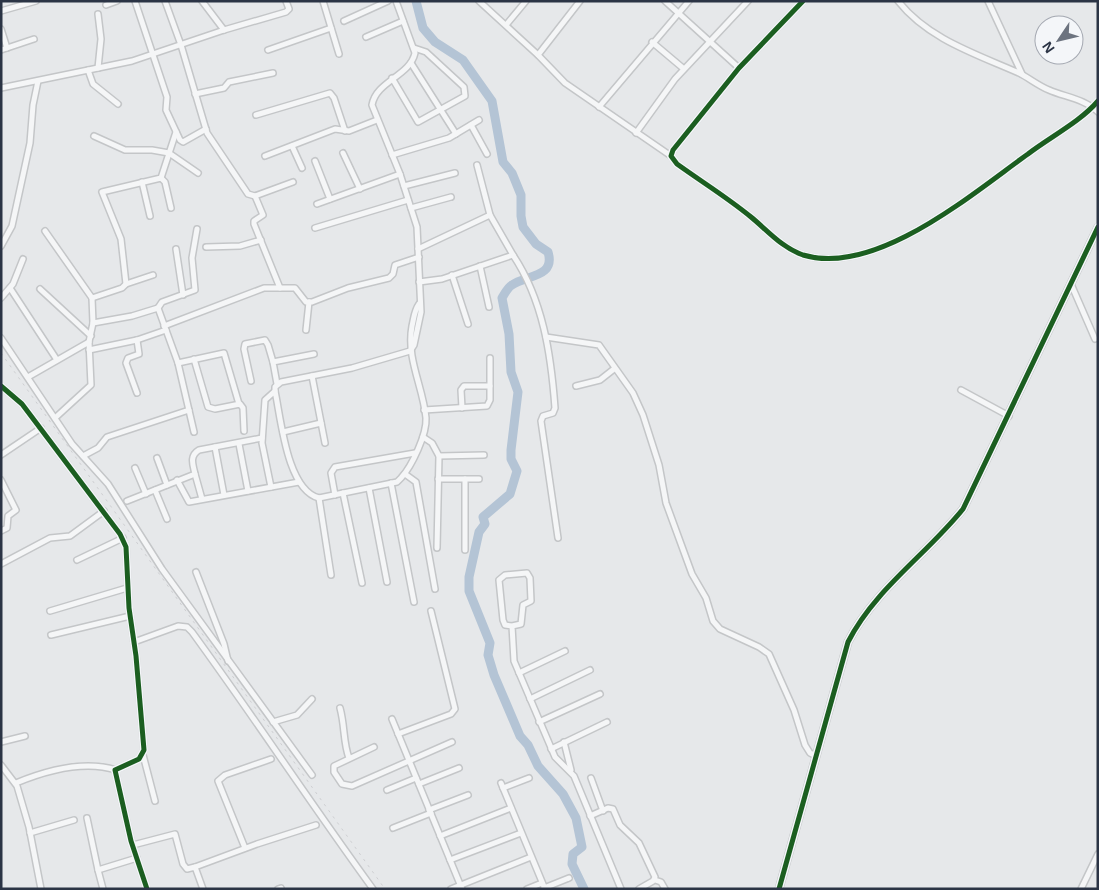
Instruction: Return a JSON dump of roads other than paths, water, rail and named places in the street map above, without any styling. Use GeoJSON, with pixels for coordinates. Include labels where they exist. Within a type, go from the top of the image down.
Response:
{"type":"FeatureCollection","features":[{"type":"Feature","properties":{"kind":"street"},"geometry":{"type":"LineString","coordinates":[[1,11],[36,1]]}},
{"type":"Feature","properties":{"kind":"street"},"geometry":{"type":"LineString","coordinates":[[106,5],[117,1]]}},
{"type":"Feature","properties":{"kind":"street"},"geometry":{"type":"LineString","coordinates":[[136,1],[167,97],[166,110],[181,142],[206,129]]}},
{"type":"Feature","properties":{"kind":"street"},"geometry":{"type":"LineString","coordinates":[[165,1],[181,45],[206,129],[214,147],[248,194],[255,196],[293,182]]}},
{"type":"Feature","properties":{"kind":"street"},"geometry":{"type":"LineString","coordinates":[[202,1],[224,30]]}},
{"type":"Feature","properties":{"kind":"street"},"geometry":{"type":"LineString","coordinates":[[1,88],[98,68],[153,54],[224,30],[286,12],[288,9],[286,1]]}},
{"type":"Feature","properties":{"kind":"street"},"geometry":{"type":"LineString","coordinates":[[323,1],[339,54]]}},
{"type":"Feature","properties":{"kind":"street"},"geometry":{"type":"LineString","coordinates":[[344,21],[388,1]]}},
{"type":"Feature","properties":{"kind":"street"},"geometry":{"type":"LineString","coordinates":[[275,391],[290,464],[299,482],[310,494],[319,498],[397,482],[405,474],[425,432],[424,410],[410,351],[415,310],[419,304],[417,227],[400,174],[372,105],[373,98],[414,58],[414,48],[396,1]]}},
{"type":"Feature","properties":{"kind":"street"},"geometry":{"type":"LineString","coordinates":[[480,1],[565,83],[671,156],[677,164],[751,217],[788,247],[802,254],[818,258],[844,256],[876,249],[914,234],[1093,107],[1098,101]]}},
{"type":"Feature","properties":{"kind":"street"},"geometry":{"type":"LineString","coordinates":[[506,25],[526,1]]}},
{"type":"Feature","properties":{"kind":"street"},"geometry":{"type":"LineString","coordinates":[[538,55],[580,1]]}},
{"type":"Feature","properties":{"kind":"street"},"geometry":{"type":"LineString","coordinates":[[665,1],[739,68]]}},
{"type":"Feature","properties":{"kind":"street"},"geometry":{"type":"LineString","coordinates":[[599,107],[652,42],[689,1]]}},
{"type":"Feature","properties":{"kind":"street"},"geometry":{"type":"LineString","coordinates":[[636,133],[684,69],[748,1]]}},
{"type":"Feature","properties":{"kind":"street"},"geometry":{"type":"LineString","coordinates":[[671,156],[673,150],[739,68],[803,1]]}},
{"type":"Feature","properties":{"kind":"street"},"geometry":{"type":"LineString","coordinates":[[898,1],[917,20],[942,39],[1022,75],[1048,90],[1093,107],[1098,112]]}},
{"type":"Feature","properties":{"kind":"street"},"geometry":{"type":"LineString","coordinates":[[988,1],[1022,75]]}},
{"type":"Feature","properties":{"kind":"street"},"geometry":{"type":"LineString","coordinates":[[98,14],[101,40],[98,68]]}},
{"type":"Feature","properties":{"kind":"street"},"geometry":{"type":"LineString","coordinates":[[366,37],[403,21]]}},
{"type":"Feature","properties":{"kind":"street"},"geometry":{"type":"LineString","coordinates":[[268,50],[331,28]]}},
{"type":"Feature","properties":{"kind":"street"},"geometry":{"type":"LineString","coordinates":[[1,30],[4,49],[34,39]]}},
{"type":"Feature","properties":{"kind":"street"},"geometry":{"type":"LineString","coordinates":[[652,42],[684,69]]}},
{"type":"Feature","properties":{"kind":"street"},"geometry":{"type":"LineString","coordinates":[[392,78],[416,121],[420,121],[465,96],[464,87],[426,52],[414,48]]}},
{"type":"Feature","properties":{"kind":"street"},"geometry":{"type":"LineString","coordinates":[[411,63],[456,134]]}},
{"type":"Feature","properties":{"kind":"street"},"geometry":{"type":"LineString","coordinates":[[88,70],[93,84],[118,104]]}},
{"type":"Feature","properties":{"kind":"street"},"geometry":{"type":"LineString","coordinates":[[195,94],[224,88],[233,81],[273,73]]}},
{"type":"Feature","properties":{"kind":"street"},"geometry":{"type":"LineString","coordinates":[[1,246],[12,226],[32,136],[33,105],[38,81]]}},
{"type":"Feature","properties":{"kind":"street"},"geometry":{"type":"LineString","coordinates":[[256,115],[330,93],[334,98],[344,131]]}},
{"type":"Feature","properties":{"kind":"street"},"geometry":{"type":"LineString","coordinates":[[265,156],[335,129],[344,131],[377,120]]}},
{"type":"Feature","properties":{"kind":"street"},"geometry":{"type":"LineString","coordinates":[[392,154],[456,134],[479,120]]}},
{"type":"Feature","properties":{"kind":"street"},"geometry":{"type":"LineString","coordinates":[[471,125],[487,154]]}},
{"type":"Feature","properties":{"kind":"street"},"geometry":{"type":"LineString","coordinates":[[161,178],[176,132]]}},
{"type":"Feature","properties":{"kind":"street"},"geometry":{"type":"LineString","coordinates":[[94,136],[126,150],[152,150],[169,154],[198,173]]}},
{"type":"Feature","properties":{"kind":"street"},"geometry":{"type":"LineString","coordinates":[[292,146],[302,168]]}},
{"type":"Feature","properties":{"kind":"street"},"geometry":{"type":"LineString","coordinates":[[343,152],[360,189]]}},
{"type":"Feature","properties":{"kind":"street"},"geometry":{"type":"LineString","coordinates":[[315,161],[330,199]]}},
{"type":"Feature","properties":{"kind":"street"},"geometry":{"type":"LineString","coordinates":[[476,165],[490,215],[529,282],[546,337],[551,361],[555,408],[553,413],[543,416],[541,421],[558,538]]}},
{"type":"Feature","properties":{"kind":"street"},"geometry":{"type":"LineString","coordinates":[[404,186],[455,173]]}},
{"type":"Feature","properties":{"kind":"street"},"geometry":{"type":"LineString","coordinates":[[317,204],[400,174]]}},
{"type":"Feature","properties":{"kind":"street"},"geometry":{"type":"LineString","coordinates":[[126,284],[119,232],[102,192],[161,178]]}},
{"type":"Feature","properties":{"kind":"street"},"geometry":{"type":"LineString","coordinates":[[161,178],[165,182],[171,208]]}},
{"type":"Feature","properties":{"kind":"street"},"geometry":{"type":"LineString","coordinates":[[142,182],[150,216]]}},
{"type":"Feature","properties":{"kind":"street"},"geometry":{"type":"LineString","coordinates":[[255,196],[263,215],[254,222],[280,288]]}},
{"type":"Feature","properties":{"kind":"street"},"geometry":{"type":"LineString","coordinates":[[411,208],[451,197]]}},
{"type":"Feature","properties":{"kind":"street"},"geometry":{"type":"LineString","coordinates":[[315,228],[408,200]]}},
{"type":"Feature","properties":{"kind":"street"},"geometry":{"type":"LineString","coordinates":[[418,249],[490,215]]}},
{"type":"Feature","properties":{"kind":"street"},"geometry":{"type":"LineString","coordinates":[[779,889],[837,677],[856,627],[883,592],[942,534],[963,509],[1071,284],[1095,241],[1098,228]]}},
{"type":"Feature","properties":{"kind":"street"},"geometry":{"type":"LineString","coordinates":[[94,323],[132,316],[158,308],[162,302],[194,291],[196,288],[192,262],[197,229]]}},
{"type":"Feature","properties":{"kind":"street"},"geometry":{"type":"LineString","coordinates":[[45,231],[92,298],[94,323],[89,342],[91,385],[55,418]]}},
{"type":"Feature","properties":{"kind":"street"},"geometry":{"type":"LineString","coordinates":[[206,247],[240,246],[260,240]]}},
{"type":"Feature","properties":{"kind":"street"},"geometry":{"type":"LineString","coordinates":[[176,249],[183,294]]}},
{"type":"Feature","properties":{"kind":"street"},"geometry":{"type":"LineString","coordinates":[[419,282],[434,281],[512,255]]}},
{"type":"Feature","properties":{"kind":"street"},"geometry":{"type":"LineString","coordinates":[[309,302],[348,288],[389,278],[393,274],[396,265],[419,256]]}},
{"type":"Feature","properties":{"kind":"street"},"geometry":{"type":"LineString","coordinates":[[1,298],[17,279],[24,259]]}},
{"type":"Feature","properties":{"kind":"street"},"geometry":{"type":"LineString","coordinates":[[480,266],[489,308]]}},
{"type":"Feature","properties":{"kind":"street"},"geometry":{"type":"LineString","coordinates":[[92,298],[153,275]]}},
{"type":"Feature","properties":{"kind":"street"},"geometry":{"type":"LineString","coordinates":[[452,275],[468,324]]}},
{"type":"Feature","properties":{"kind":"street"},"geometry":{"type":"LineString","coordinates":[[1071,284],[1094,339]]}},
{"type":"Feature","properties":{"kind":"street"},"geometry":{"type":"LineString","coordinates":[[10,288],[57,360]]}},
{"type":"Feature","properties":{"kind":"street"},"geometry":{"type":"LineString","coordinates":[[89,350],[137,340],[264,288],[295,288],[309,302]]}},
{"type":"Feature","properties":{"kind":"street"},"geometry":{"type":"LineString","coordinates":[[40,290],[90,336]]}},
{"type":"Feature","properties":{"kind":"street"},"geometry":{"type":"LineString","coordinates":[[306,330],[309,302]]}},
{"type":"Feature","properties":{"kind":"street"},"geometry":{"type":"LineString","coordinates":[[158,308],[178,363],[194,432]]}},
{"type":"Feature","properties":{"kind":"street"},"geometry":{"type":"LineString","coordinates":[[546,337],[599,345],[606,352],[614,369],[633,393],[643,415],[659,465],[666,503],[692,574],[706,598],[713,621],[720,629],[759,647],[769,654],[794,710],[804,745],[810,753],[816,756]]}},
{"type":"Feature","properties":{"kind":"street"},"geometry":{"type":"LineString","coordinates":[[1,338],[55,418],[83,456],[108,484],[148,549],[228,662],[312,775]]}},
{"type":"Feature","properties":{"kind":"street"},"geometry":{"type":"LineString","coordinates":[[137,340],[139,354],[128,358],[126,364],[137,393]]}},
{"type":"Feature","properties":{"kind":"street"},"geometry":{"type":"LineString","coordinates":[[251,381],[244,349],[245,344],[265,340],[278,384],[275,391],[265,400],[262,438],[271,487]]}},
{"type":"Feature","properties":{"kind":"street"},"geometry":{"type":"LineString","coordinates":[[28,377],[89,342]]}},
{"type":"Feature","properties":{"kind":"street"},"geometry":{"type":"LineString","coordinates":[[278,384],[410,351]]}},
{"type":"Feature","properties":{"kind":"street"},"geometry":{"type":"LineString","coordinates":[[178,363],[224,354],[238,404],[243,408],[244,431]]}},
{"type":"Feature","properties":{"kind":"street"},"geometry":{"type":"LineString","coordinates":[[273,362],[314,354]]}},
{"type":"Feature","properties":{"kind":"street"},"geometry":{"type":"LineString","coordinates":[[424,410],[487,406],[490,400],[490,358]]}},
{"type":"Feature","properties":{"kind":"street"},"geometry":{"type":"LineString","coordinates":[[194,359],[208,407],[215,409],[238,404]]}},
{"type":"Feature","properties":{"kind":"street"},"geometry":{"type":"LineString","coordinates":[[576,386],[600,380],[614,369]]}},
{"type":"Feature","properties":{"kind":"street"},"geometry":{"type":"LineString","coordinates":[[312,376],[325,443]]}},
{"type":"Feature","properties":{"kind":"street"},"geometry":{"type":"LineString","coordinates":[[1,386],[14,395],[41,428],[123,538],[126,547],[127,588],[134,642],[143,755],[155,801]]}},
{"type":"Feature","properties":{"kind":"street"},"geometry":{"type":"LineString","coordinates":[[462,408],[461,390],[464,386],[490,386]]}},
{"type":"Feature","properties":{"kind":"street"},"geometry":{"type":"LineString","coordinates":[[961,390],[1009,416]]}},
{"type":"Feature","properties":{"kind":"street"},"geometry":{"type":"LineString","coordinates":[[83,456],[98,448],[106,437],[188,410]]}},
{"type":"Feature","properties":{"kind":"street"},"geometry":{"type":"LineString","coordinates":[[283,432],[321,423]]}},
{"type":"Feature","properties":{"kind":"street"},"geometry":{"type":"LineString","coordinates":[[1,455],[41,428]]}},
{"type":"Feature","properties":{"kind":"street"},"geometry":{"type":"LineString","coordinates":[[423,437],[432,443],[439,456],[437,548]]}},
{"type":"Feature","properties":{"kind":"street"},"geometry":{"type":"LineString","coordinates":[[202,500],[192,460],[193,454],[199,450],[239,444],[262,438]]}},
{"type":"Feature","properties":{"kind":"street"},"geometry":{"type":"LineString","coordinates":[[239,444],[248,491]]}},
{"type":"Feature","properties":{"kind":"street"},"geometry":{"type":"LineString","coordinates":[[215,447],[224,495]]}},
{"type":"Feature","properties":{"kind":"street"},"geometry":{"type":"LineString","coordinates":[[334,495],[331,473],[335,467],[415,453]]}},
{"type":"Feature","properties":{"kind":"street"},"geometry":{"type":"LineString","coordinates":[[439,456],[484,455]]}},
{"type":"Feature","properties":{"kind":"street"},"geometry":{"type":"LineString","coordinates":[[157,458],[167,485]]}},
{"type":"Feature","properties":{"kind":"street"},"geometry":{"type":"LineString","coordinates":[[135,468],[146,494]]}},
{"type":"Feature","properties":{"kind":"street"},"geometry":{"type":"LineString","coordinates":[[127,500],[195,474]]}},
{"type":"Feature","properties":{"kind":"street"},"geometry":{"type":"LineString","coordinates":[[405,474],[416,482],[435,589]]}},
{"type":"Feature","properties":{"kind":"street"},"geometry":{"type":"LineString","coordinates":[[438,479],[479,479]]}},
{"type":"Feature","properties":{"kind":"street"},"geometry":{"type":"LineString","coordinates":[[465,479],[465,550]]}},
{"type":"Feature","properties":{"kind":"street"},"geometry":{"type":"LineString","coordinates":[[1,480],[16,510],[8,516],[7,528],[1,532]]}},
{"type":"Feature","properties":{"kind":"street"},"geometry":{"type":"LineString","coordinates":[[177,480],[188,502],[299,482]]}},
{"type":"Feature","properties":{"kind":"street"},"geometry":{"type":"LineString","coordinates":[[390,483],[414,602]]}},
{"type":"Feature","properties":{"kind":"street"},"geometry":{"type":"LineString","coordinates":[[369,488],[388,582]]}},
{"type":"Feature","properties":{"kind":"street"},"geometry":{"type":"LineString","coordinates":[[155,490],[167,519]]}},
{"type":"Feature","properties":{"kind":"street"},"geometry":{"type":"LineString","coordinates":[[343,493],[362,583]]}},
{"type":"Feature","properties":{"kind":"street"},"geometry":{"type":"LineString","coordinates":[[319,498],[332,575]]}},
{"type":"Feature","properties":{"kind":"street"},"geometry":{"type":"LineString","coordinates":[[1,564],[50,538],[70,536],[104,511]]}},
{"type":"Feature","properties":{"kind":"street"},"geometry":{"type":"LineString","coordinates":[[77,560],[123,538]]}},
{"type":"Feature","properties":{"kind":"street"},"geometry":{"type":"LineString","coordinates":[[196,572],[227,651],[228,662]]}},
{"type":"Feature","properties":{"kind":"street"},"geometry":{"type":"LineString","coordinates":[[527,573],[530,578],[531,601],[523,605],[522,624],[512,626],[505,625],[503,620],[500,578],[505,574],[527,573]]}},
{"type":"Feature","properties":{"kind":"street"},"geometry":{"type":"LineString","coordinates":[[50,611],[127,588]]}},
{"type":"Feature","properties":{"kind":"street"},"geometry":{"type":"LineString","coordinates":[[398,734],[450,714],[455,709],[431,611]]}},
{"type":"Feature","properties":{"kind":"street"},"geometry":{"type":"LineString","coordinates":[[51,635],[130,616]]}},
{"type":"Feature","properties":{"kind":"street"},"geometry":{"type":"LineString","coordinates":[[134,642],[178,626],[187,627],[192,632],[258,724],[316,812],[373,889]]}},
{"type":"Feature","properties":{"kind":"street"},"geometry":{"type":"LineString","coordinates":[[512,626],[512,652],[519,673],[559,763],[571,771]]}},
{"type":"Feature","properties":{"kind":"street"},"geometry":{"type":"LineString","coordinates":[[519,673],[565,651]]}},
{"type":"Feature","properties":{"kind":"street"},"geometry":{"type":"LineString","coordinates":[[530,698],[590,670]]}},
{"type":"Feature","properties":{"kind":"street"},"geometry":{"type":"LineString","coordinates":[[540,722],[600,694]]}},
{"type":"Feature","properties":{"kind":"street"},"geometry":{"type":"LineString","coordinates":[[273,722],[297,715],[312,699]]}},
{"type":"Feature","properties":{"kind":"street"},"geometry":{"type":"LineString","coordinates":[[340,708],[345,727],[345,746],[349,758]]}},
{"type":"Feature","properties":{"kind":"street"},"geometry":{"type":"LineString","coordinates":[[392,719],[462,887]]}},
{"type":"Feature","properties":{"kind":"street"},"geometry":{"type":"LineString","coordinates":[[552,749],[607,722]]}},
{"type":"Feature","properties":{"kind":"street"},"geometry":{"type":"LineString","coordinates":[[1,742],[25,736]]}},
{"type":"Feature","properties":{"kind":"street"},"geometry":{"type":"LineString","coordinates":[[374,747],[336,764],[333,769],[342,784],[348,787],[452,742]]}},
{"type":"Feature","properties":{"kind":"street"},"geometry":{"type":"LineString","coordinates":[[564,742],[571,771],[621,889]]}},
{"type":"Feature","properties":{"kind":"street"},"geometry":{"type":"LineString","coordinates":[[16,783],[52,771],[99,766],[116,770],[139,759],[143,755]]}},
{"type":"Feature","properties":{"kind":"street"},"geometry":{"type":"LineString","coordinates":[[245,848],[218,781],[225,775],[271,759]]}},
{"type":"Feature","properties":{"kind":"street"},"geometry":{"type":"LineString","coordinates":[[1,765],[16,783],[30,833],[41,889]]}},
{"type":"Feature","properties":{"kind":"street"},"geometry":{"type":"LineString","coordinates":[[387,790],[459,768]]}},
{"type":"Feature","properties":{"kind":"street"},"geometry":{"type":"LineString","coordinates":[[116,770],[132,845],[147,889]]}},
{"type":"Feature","properties":{"kind":"street"},"geometry":{"type":"LineString","coordinates":[[529,778],[502,786],[544,887]]}},
{"type":"Feature","properties":{"kind":"street"},"geometry":{"type":"LineString","coordinates":[[591,778],[603,810]]}},
{"type":"Feature","properties":{"kind":"street"},"geometry":{"type":"LineString","coordinates":[[393,828],[468,795]]}},
{"type":"Feature","properties":{"kind":"street"},"geometry":{"type":"LineString","coordinates":[[440,836],[511,808]]}},
{"type":"Feature","properties":{"kind":"street"},"geometry":{"type":"LineString","coordinates":[[590,816],[603,810],[612,809],[620,825],[639,843],[654,874],[654,880]]}},
{"type":"Feature","properties":{"kind":"street"},"geometry":{"type":"LineString","coordinates":[[86,818],[104,889]]}},
{"type":"Feature","properties":{"kind":"street"},"geometry":{"type":"LineString","coordinates":[[30,833],[74,820]]}},
{"type":"Feature","properties":{"kind":"street"},"geometry":{"type":"LineString","coordinates":[[132,845],[174,833],[178,838],[185,867],[190,869],[245,848],[316,825]]}},
{"type":"Feature","properties":{"kind":"street"},"geometry":{"type":"LineString","coordinates":[[450,860],[521,833]]}},
{"type":"Feature","properties":{"kind":"street"},"geometry":{"type":"LineString","coordinates":[[1082,889],[1098,854]]}},
{"type":"Feature","properties":{"kind":"street"},"geometry":{"type":"LineString","coordinates":[[451,889],[462,887],[532,857]]}},
{"type":"Feature","properties":{"kind":"street"},"geometry":{"type":"LineString","coordinates":[[98,870],[137,858]]}},
{"type":"Feature","properties":{"kind":"street"},"geometry":{"type":"LineString","coordinates":[[195,867],[203,889]]}},
{"type":"Feature","properties":{"kind":"street"},"geometry":{"type":"LineString","coordinates":[[527,889],[544,887],[569,878]]}},
{"type":"Feature","properties":{"kind":"street"},"geometry":{"type":"LineString","coordinates":[[640,889],[654,880],[661,882],[665,889]]}},
{"type":"Feature","properties":{"kind":"waterway"},"geometry":{"type":"LineString","coordinates":[[416,1],[423,28],[435,42],[463,60],[492,101],[503,162],[512,173],[521,195],[523,227],[536,244],[548,252],[548,267],[544,271],[511,286],[502,298],[509,334],[511,372],[518,392],[511,450],[511,459],[517,471],[510,494],[483,517],[485,524],[479,532],[469,577],[469,591],[490,643],[488,655],[494,675],[520,736],[528,745],[538,766],[563,794],[576,818],[582,847],[573,854],[572,864],[584,889]]}},
{"type":"Feature","properties":{"kind":"railway"},"geometry":{"type":"LineString","coordinates":[[1,353],[385,889]]}}]}
